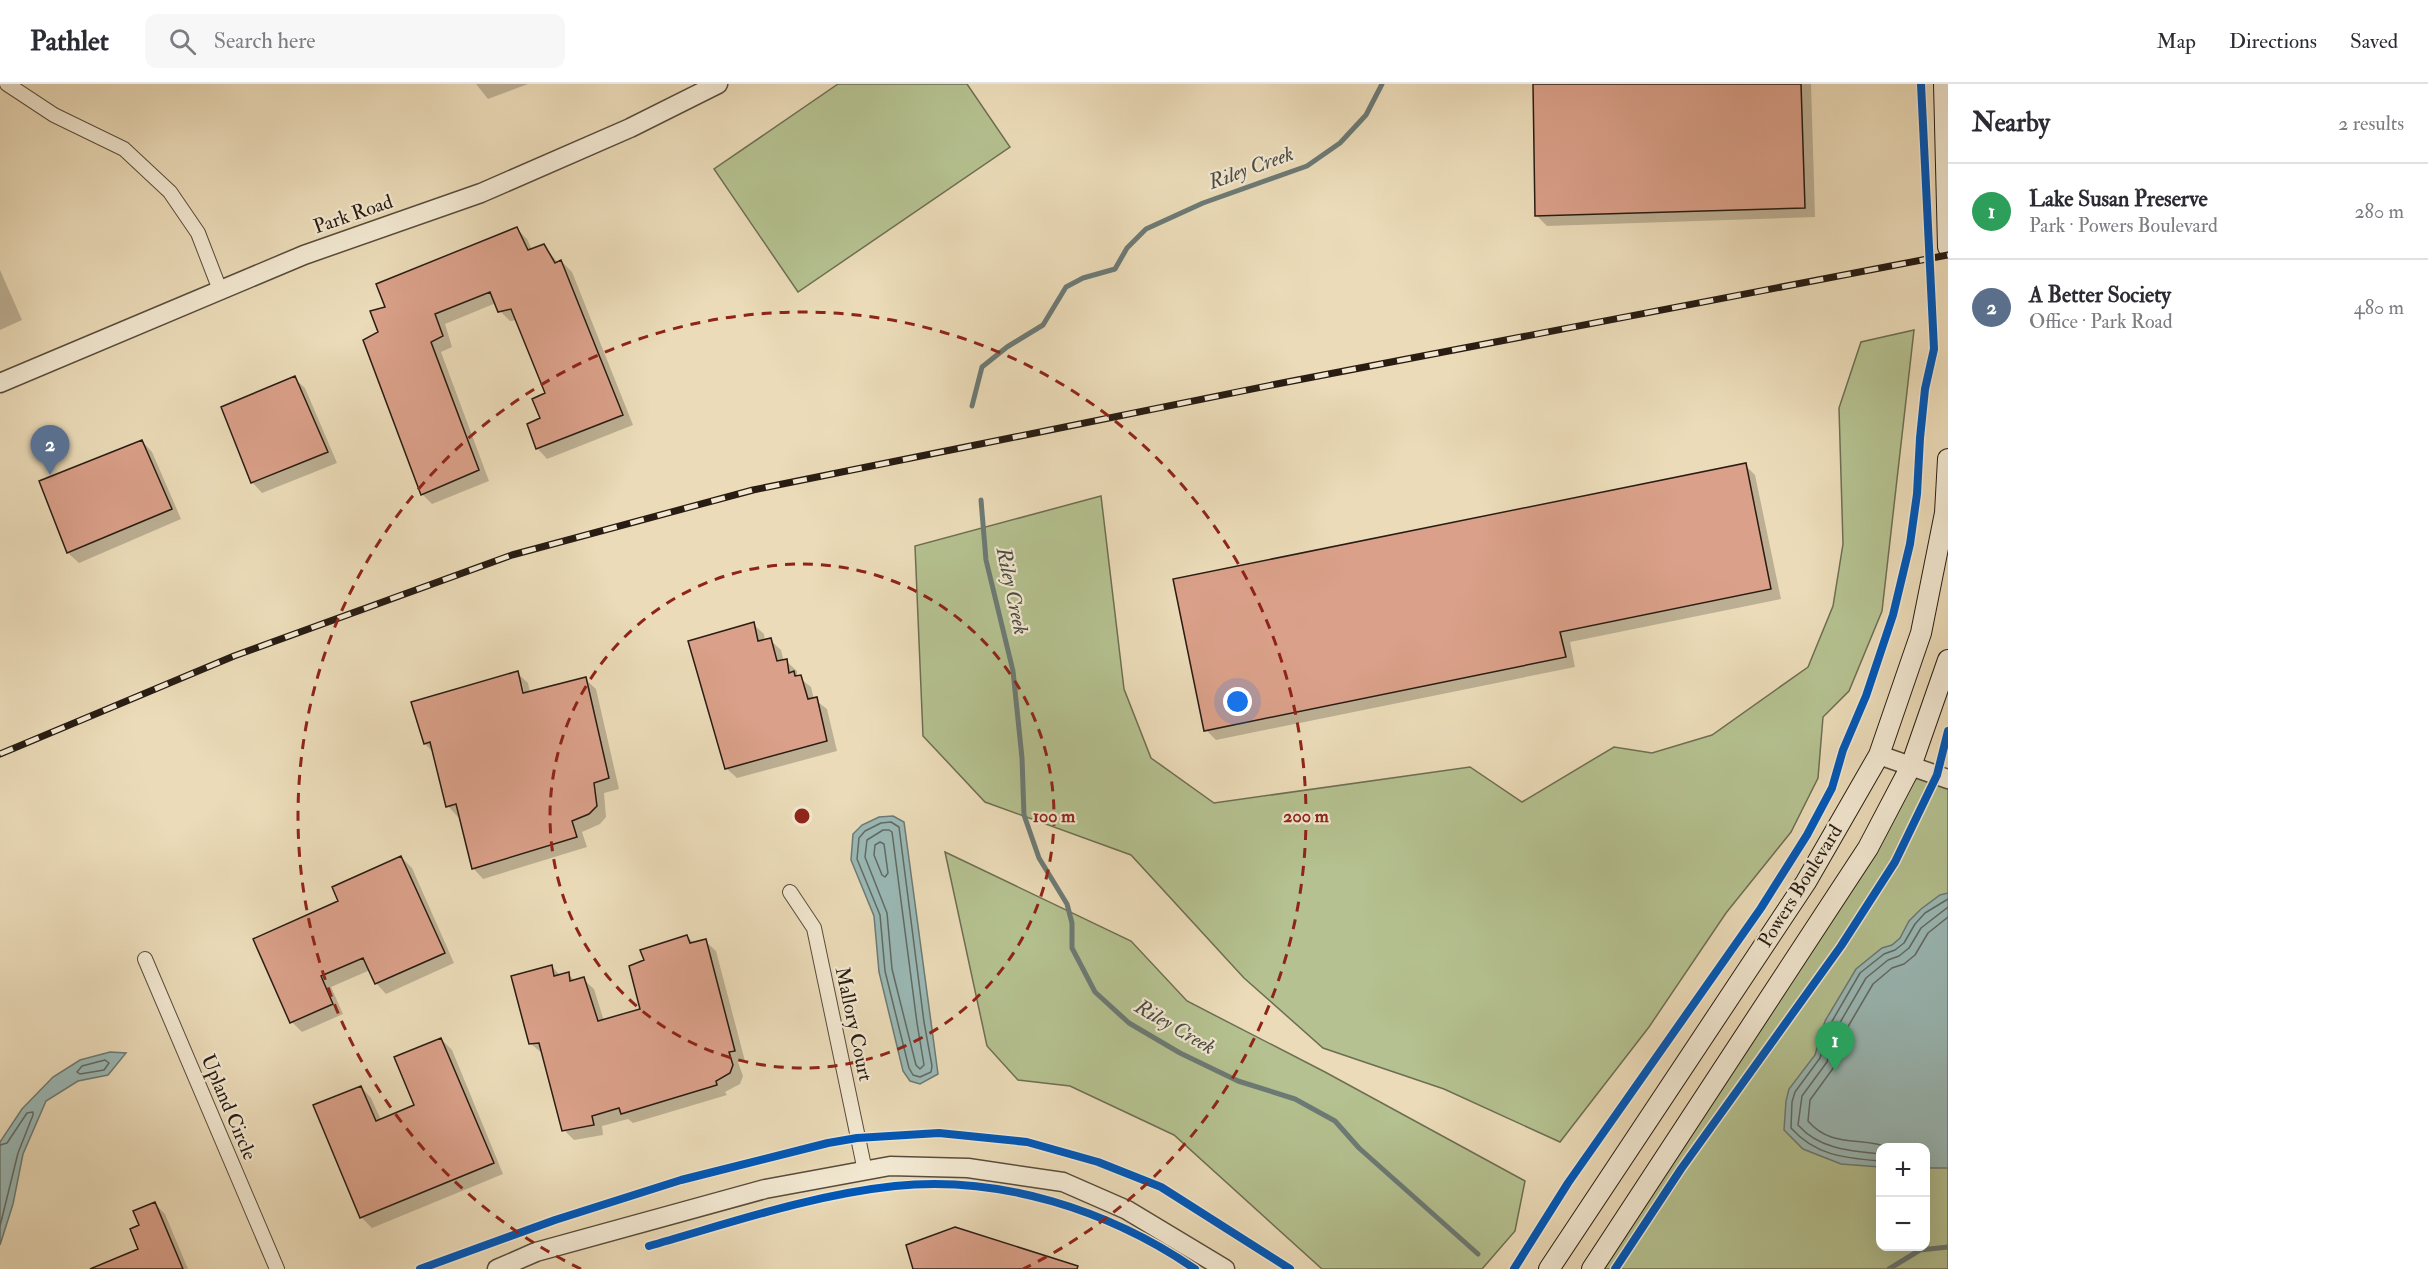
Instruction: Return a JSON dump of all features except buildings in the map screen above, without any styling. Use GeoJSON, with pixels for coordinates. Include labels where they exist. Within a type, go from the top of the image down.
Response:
{"type":"FeatureCollection","features":[{"type":"Feature","properties":{"kind":"main road"},"geometry":{"type":"LineString","coordinates":[[1944,84],[1948,247]]}},
{"type":"Feature","properties":{"kind":"main road","name":"Powers Boulevard"},"geometry":{"type":"LineString","coordinates":[[1549,1269],[1806,882],[1880,754],[1922,633],[1945,513],[1948,459]]}},
{"type":"Feature","properties":{"kind":"main road","name":"Powers Boulevard"},"geometry":{"type":"LineString","coordinates":[[1592,1269],[1868,848],[1911,766],[1948,660]]}},
{"type":"Feature","properties":{"kind":"street"},"geometry":{"type":"LineString","coordinates":[[7,84],[54,115],[124,149],[170,192],[198,233],[220,290]]}},
{"type":"Feature","properties":{"kind":"street","name":"Park Road"},"geometry":{"type":"LineString","coordinates":[[0,383],[304,255],[481,193],[630,128],[689,91],[718,84]]}},
{"type":"Feature","properties":{"kind":"street"},"geometry":{"type":"LineString","coordinates":[[1880,754],[1948,779]]}},
{"type":"Feature","properties":{"kind":"street","name":"Mallory Court"},"geometry":{"type":"LineString","coordinates":[[790,892],[814,928],[865,1171]]}},
{"type":"Feature","properties":{"kind":"street","name":"Upland Circle"},"geometry":{"type":"LineString","coordinates":[[145,959],[277,1269]]}},
{"type":"Feature","properties":{"kind":"street"},"geometry":{"type":"LineString","coordinates":[[497,1269],[536,1252],[765,1188],[890,1166],[968,1168],[1063,1182],[1127,1210],[1225,1269]]}},
{"type":"Feature","properties":{"kind":"green space"},"geometry":{"type":"Polygon","coordinates":[[[838,84],[967,84],[1010,147],[798,292],[714,169],[838,84]]]}},
{"type":"Feature","properties":{"kind":"green space"},"geometry":{"type":"Polygon","coordinates":[[[1914,330],[1882,611],[1849,691],[1823,717],[1818,778],[1791,832],[1726,913],[1649,1027],[1560,1142],[1444,1089],[1323,1048],[1244,978],[1131,855],[985,802],[923,736],[915,546],[1101,496],[1124,689],[1151,758],[1214,803],[1470,767],[1522,802],[1614,747],[1652,753],[1712,735],[1808,667],[1833,606],[1843,544],[1839,408],[1861,342],[1914,330]]]}},
{"type":"Feature","properties":{"kind":"green space"},"geometry":{"type":"Polygon","coordinates":[[[1911,766],[1948,779],[1948,1269],[1592,1269],[1911,766]]]}},
{"type":"Feature","properties":{"kind":"green space"},"geometry":{"type":"Polygon","coordinates":[[[945,852],[1131,941],[1187,1001],[1325,1072],[1525,1181],[1515,1231],[1482,1269],[1322,1269],[1174,1135],[1070,1086],[1018,1080],[987,1046],[945,852]]]}},
{"type":"Feature","properties":{"kind":"water"},"geometry":{"type":"Polygon","coordinates":[[[893,816],[904,822],[938,1074],[920,1084],[910,1081],[903,1071],[879,972],[874,916],[851,860],[853,834],[862,825],[879,817],[893,816]]]}},
{"type":"Feature","properties":{"kind":"water"},"geometry":{"type":"Polygon","coordinates":[[[1948,893],[1948,1168],[1930,1168],[1930,1143],[1876,1143],[1876,1167],[1841,1164],[1803,1149],[1784,1130],[1786,1101],[1789,1089],[1815,1055],[1825,1021],[1856,969],[1882,948],[1892,945],[1900,938],[1909,921],[1940,895],[1948,893]]]}},
{"type":"Feature","properties":{"kind":"water"},"geometry":{"type":"Polygon","coordinates":[[[110,1052],[126,1053],[108,1075],[78,1081],[46,1101],[23,1154],[13,1204],[0,1245],[0,1142],[22,1109],[53,1077],[80,1060],[110,1052]]]}},
{"type":"Feature","properties":{"kind":"waterway","name":"Riley Creek"},"geometry":{"type":"LineString","coordinates":[[972,406],[982,367],[1007,347],[1043,325],[1066,287],[1083,278],[1115,269],[1127,248],[1146,229],[1203,203],[1307,166],[1340,143],[1366,115],[1382,84]]}},
{"type":"Feature","properties":{"kind":"waterway","name":"Riley Creek"},"geometry":{"type":"LineString","coordinates":[[981,500],[986,560],[1013,671],[1022,758],[1024,815],[1039,858],[1067,904],[1072,923],[1072,948],[1095,992],[1129,1023],[1180,1053],[1238,1081],[1295,1099],[1335,1121],[1359,1148],[1478,1254]]}},
{"type":"Feature","properties":{"kind":"waterway","name":"Riley Creek"},"geometry":{"type":"LineString","coordinates":[[1889,1269],[1920,1250],[1948,1247]]}},
{"type":"Feature","properties":{"kind":"railway"},"geometry":{"type":"LineString","coordinates":[[0,754],[234,656],[512,555],[753,490],[1287,382],[1948,255]]}},
{"type":"Feature","properties":{"kind":"cycle path"},"geometry":{"type":"LineString","coordinates":[[1514,1269],[1568,1183],[1761,908],[1807,835],[1832,788],[1843,750],[1866,696],[1893,615],[1910,544],[1917,494],[1925,389],[1934,349],[1921,84]]}},
{"type":"Feature","properties":{"kind":"cycle path"},"geometry":{"type":"LineString","coordinates":[[1615,1269],[1681,1169],[1841,946],[1895,862],[1937,775],[1948,731]]}},
{"type":"Feature","properties":{"kind":"cycle path"},"geometry":{"type":"LineString","coordinates":[[420,1269],[555,1220],[681,1180],[828,1143],[857,1138],[939,1133],[1027,1142],[1098,1162],[1161,1187],[1290,1269]]}},
{"type":"Feature","properties":{"kind":"cycle path"},"geometry":{"type":"LineString","coordinates":[[649,1246],[833,1196],[895,1186],[935,1184],[974,1186],[1052,1201],[1127,1230],[1195,1269]]}},
{"type":"Feature","properties":{"kind":"place","name":"A Better Society"},"geometry":{"type":"Point","coordinates":[50,475]}},
{"type":"Feature","properties":{"kind":"place","name":"Lake Susan Preserve"},"geometry":{"type":"Point","coordinates":[1835,1071]}}]}
